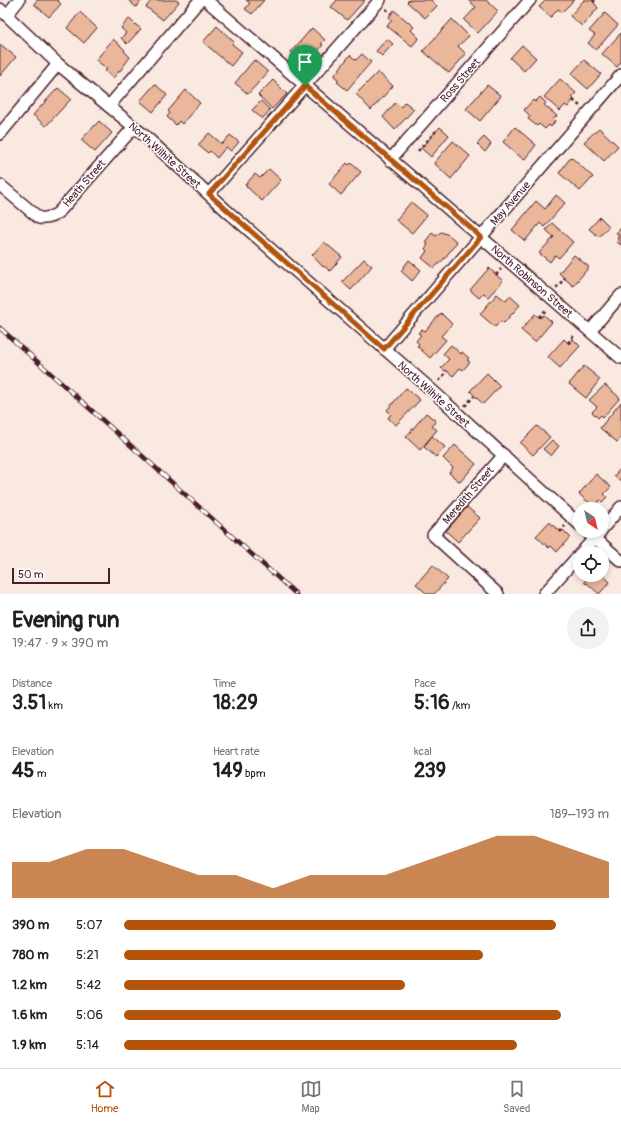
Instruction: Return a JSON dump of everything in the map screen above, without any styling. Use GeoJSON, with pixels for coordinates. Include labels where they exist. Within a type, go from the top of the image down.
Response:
{"type":"FeatureCollection","features":[{"type":"Feature","properties":{"kind":"street"},"geometry":{"type":"LineString","coordinates":[[3,12],[19,0]]}},
{"type":"Feature","properties":{"kind":"street"},"geometry":{"type":"LineString","coordinates":[[109,106],[200,0]]}},
{"type":"Feature","properties":{"kind":"street","name":"North Robinson Street"},"geometry":{"type":"LineString","coordinates":[[206,0],[621,358]]}},
{"type":"Feature","properties":{"kind":"street"},"geometry":{"type":"LineString","coordinates":[[209,194],[380,0]]}},
{"type":"Feature","properties":{"kind":"street","name":"Ross Street"},"geometry":{"type":"LineString","coordinates":[[390,160],[530,0]]}},
{"type":"Feature","properties":{"kind":"street","name":"North Wilhite Street"},"geometry":{"type":"LineString","coordinates":[[3,12],[58,64],[134,127],[573,519]]}},
{"type":"Feature","properties":{"kind":"street"},"geometry":{"type":"LineString","coordinates":[[0,134],[58,64]]}},
{"type":"Feature","properties":{"kind":"street","name":"May Avenue"},"geometry":{"type":"LineString","coordinates":[[384,349],[621,76]]}},
{"type":"Feature","properties":{"kind":"street","name":"Heath Street"},"geometry":{"type":"LineString","coordinates":[[0,185],[39,218],[46,219],[58,213],[134,127]]}},
{"type":"Feature","properties":{"kind":"street"},"geometry":{"type":"LineString","coordinates":[[590,331],[621,295]]}},
{"type":"Feature","properties":{"kind":"street","name":"Meredith Street"},"geometry":{"type":"LineString","coordinates":[[498,594],[433,536],[504,456]]}},
{"type":"Feature","properties":{"kind":"street"},"geometry":{"type":"LineString","coordinates":[[609,520],[621,508]]}},
{"type":"Feature","properties":{"kind":"street"},"geometry":{"type":"LineString","coordinates":[[601,538],[621,561]]}},
{"type":"Feature","properties":{"kind":"street"},"geometry":{"type":"LineString","coordinates":[[544,594],[573,562]]}},
{"type":"Feature","properties":{"kind":"path"},"geometry":{"type":"LineString","coordinates":[[418,151],[436,131]]}},
{"type":"Feature","properties":{"kind":"path"},"geometry":{"type":"LineString","coordinates":[[496,275],[502,268]]}},
{"type":"Feature","properties":{"kind":"path"},"geometry":{"type":"LineString","coordinates":[[556,288],[565,278]]}},
{"type":"Feature","properties":{"kind":"path"},"geometry":{"type":"LineString","coordinates":[[539,317],[548,307]]}},
{"type":"Feature","properties":{"kind":"path"},"geometry":{"type":"LineString","coordinates":[[568,342],[576,332]]}},
{"type":"Feature","properties":{"kind":"building"},"geometry":{"type":"Polygon","coordinates":[[[37,0],[57,0],[61,4],[49,17],[34,4],[37,0]]]}},
{"type":"Feature","properties":{"kind":"building"},"geometry":{"type":"Polygon","coordinates":[[[128,0],[142,0],[136,7],[128,0]]]}},
{"type":"Feature","properties":{"kind":"building"},"geometry":{"type":"Polygon","coordinates":[[[152,0],[176,0],[179,2],[163,20],[146,7],[152,0]]]}},
{"type":"Feature","properties":{"kind":"building"},"geometry":{"type":"Polygon","coordinates":[[[246,0],[264,0],[252,14],[245,9],[250,3],[246,0]]]}},
{"type":"Feature","properties":{"kind":"building"},"geometry":{"type":"Polygon","coordinates":[[[337,0],[365,0],[347,20],[331,7],[337,0]]]}},
{"type":"Feature","properties":{"kind":"building"},"geometry":{"type":"Polygon","coordinates":[[[409,0],[431,0],[437,6],[425,18],[407,2],[409,0]]]}},
{"type":"Feature","properties":{"kind":"building"},"geometry":{"type":"Polygon","coordinates":[[[468,0],[486,0],[498,11],[478,33],[464,20],[476,7],[468,0]]]}},
{"type":"Feature","properties":{"kind":"building"},"geometry":{"type":"Polygon","coordinates":[[[546,0],[574,0],[562,12],[558,9],[551,17],[539,7],[546,0]]]}},
{"type":"Feature","properties":{"kind":"building"},"geometry":{"type":"Polygon","coordinates":[[[584,0],[592,0],[598,8],[582,26],[570,16],[584,0]]]}},
{"type":"Feature","properties":{"kind":"building"},"geometry":{"type":"Polygon","coordinates":[[[394,10],[414,27],[411,30],[419,38],[412,46],[387,26],[392,20],[389,17],[394,10]]]}},
{"type":"Feature","properties":{"kind":"building"},"geometry":{"type":"Polygon","coordinates":[[[80,12],[97,28],[84,43],[67,28],[80,12]]]}},
{"type":"Feature","properties":{"kind":"building"},"geometry":{"type":"Polygon","coordinates":[[[605,13],[618,25],[596,50],[588,43],[595,35],[589,31],[605,13]]]}},
{"type":"Feature","properties":{"kind":"building"},"geometry":{"type":"Polygon","coordinates":[[[129,19],[141,29],[127,44],[121,38],[126,33],[121,28],[129,19]]]}},
{"type":"Feature","properties":{"kind":"building"},"geometry":{"type":"Polygon","coordinates":[[[452,19],[469,36],[458,46],[466,54],[449,73],[423,51],[452,19]]]}},
{"type":"Feature","properties":{"kind":"building"},"geometry":{"type":"Polygon","coordinates":[[[217,26],[234,42],[232,44],[242,52],[231,66],[203,42],[217,26]]]}},
{"type":"Feature","properties":{"kind":"building"},"geometry":{"type":"Polygon","coordinates":[[[312,28],[325,40],[321,44],[323,45],[306,65],[291,52],[312,28]]]}},
{"type":"Feature","properties":{"kind":"building"},"geometry":{"type":"Polygon","coordinates":[[[621,33],[621,62],[617,67],[602,54],[621,33]]]}},
{"type":"Feature","properties":{"kind":"building"},"geometry":{"type":"Polygon","coordinates":[[[113,39],[130,57],[113,78],[105,71],[107,69],[96,60],[113,39]]]}},
{"type":"Feature","properties":{"kind":"building"},"geometry":{"type":"Polygon","coordinates":[[[387,39],[393,44],[382,56],[376,51],[387,39]]]}},
{"type":"Feature","properties":{"kind":"building"},"geometry":{"type":"Polygon","coordinates":[[[0,44],[16,57],[0,76],[0,44]]]}},
{"type":"Feature","properties":{"kind":"building"},"geometry":{"type":"Polygon","coordinates":[[[522,45],[536,58],[524,71],[510,58],[522,45]]]}},
{"type":"Feature","properties":{"kind":"building"},"geometry":{"type":"Polygon","coordinates":[[[362,54],[371,62],[347,90],[337,82],[339,80],[334,76],[350,55],[356,60],[362,54]]]}},
{"type":"Feature","properties":{"kind":"building"},"geometry":{"type":"Polygon","coordinates":[[[254,60],[268,72],[248,94],[235,83],[254,60]]]}},
{"type":"Feature","properties":{"kind":"building"},"geometry":{"type":"Polygon","coordinates":[[[584,60],[601,74],[588,89],[571,74],[584,60]]]}},
{"type":"Feature","properties":{"kind":"building"},"geometry":{"type":"Polygon","coordinates":[[[378,72],[393,86],[371,110],[356,94],[378,72]]]}},
{"type":"Feature","properties":{"kind":"building"},"geometry":{"type":"Polygon","coordinates":[[[560,79],[576,93],[572,97],[574,99],[568,107],[565,105],[560,111],[544,97],[560,79]]]}},
{"type":"Feature","properties":{"kind":"building"},"geometry":{"type":"Polygon","coordinates":[[[273,80],[287,94],[272,109],[258,95],[273,80]]]}},
{"type":"Feature","properties":{"kind":"building"},"geometry":{"type":"Polygon","coordinates":[[[155,84],[167,95],[153,112],[140,101],[155,84]]]}},
{"type":"Feature","properties":{"kind":"building"},"geometry":{"type":"Polygon","coordinates":[[[487,85],[501,96],[480,121],[466,109],[487,85]]]}},
{"type":"Feature","properties":{"kind":"building"},"geometry":{"type":"Polygon","coordinates":[[[58,88],[71,99],[46,126],[33,115],[58,88]]]}},
{"type":"Feature","properties":{"kind":"building"},"geometry":{"type":"Polygon","coordinates":[[[186,90],[200,103],[182,124],[179,121],[176,125],[167,117],[170,113],[168,111],[186,90]]]}},
{"type":"Feature","properties":{"kind":"building"},"geometry":{"type":"Polygon","coordinates":[[[540,97],[546,103],[544,105],[557,116],[553,119],[555,121],[551,127],[549,125],[545,129],[539,124],[537,126],[528,119],[530,116],[524,110],[533,100],[535,102],[540,97]]]}},
{"type":"Feature","properties":{"kind":"building"},"geometry":{"type":"Polygon","coordinates":[[[261,101],[270,110],[262,119],[252,110],[261,101]]]}},
{"type":"Feature","properties":{"kind":"building"},"geometry":{"type":"Polygon","coordinates":[[[396,102],[401,107],[405,102],[414,109],[395,130],[383,117],[396,102]]]}},
{"type":"Feature","properties":{"kind":"building"},"geometry":{"type":"Polygon","coordinates":[[[99,121],[112,133],[95,152],[81,140],[99,121]]]}},
{"type":"Feature","properties":{"kind":"building"},"geometry":{"type":"Polygon","coordinates":[[[440,127],[449,135],[431,157],[421,148],[440,127]]]}},
{"type":"Feature","properties":{"kind":"building"},"geometry":{"type":"Polygon","coordinates":[[[515,127],[536,145],[524,160],[503,142],[515,127]]]}},
{"type":"Feature","properties":{"kind":"building"},"geometry":{"type":"Polygon","coordinates":[[[599,128],[618,146],[604,161],[584,142],[599,128]]]}},
{"type":"Feature","properties":{"kind":"building"},"geometry":{"type":"Polygon","coordinates":[[[209,133],[222,144],[230,135],[239,142],[231,151],[226,147],[217,158],[210,151],[208,153],[198,145],[209,133]]]}},
{"type":"Feature","properties":{"kind":"building"},"geometry":{"type":"Polygon","coordinates":[[[484,137],[491,144],[485,152],[477,144],[484,137]]]}},
{"type":"Feature","properties":{"kind":"building"},"geometry":{"type":"Polygon","coordinates":[[[453,141],[470,156],[451,179],[434,163],[453,141]]]}},
{"type":"Feature","properties":{"kind":"building"},"geometry":{"type":"Polygon","coordinates":[[[571,157],[593,177],[580,191],[559,173],[571,157]]]}},
{"type":"Feature","properties":{"kind":"building"},"geometry":{"type":"Polygon","coordinates":[[[347,163],[349,165],[351,163],[361,172],[341,195],[329,184],[347,163]]]}},
{"type":"Feature","properties":{"kind":"building"},"geometry":{"type":"Polygon","coordinates":[[[269,169],[281,180],[262,201],[245,185],[255,174],[260,178],[269,169]]]}},
{"type":"Feature","properties":{"kind":"building"},"geometry":{"type":"Polygon","coordinates":[[[556,195],[565,203],[544,227],[540,223],[525,241],[512,230],[536,201],[545,209],[556,195]]]}},
{"type":"Feature","properties":{"kind":"building"},"geometry":{"type":"Polygon","coordinates":[[[411,202],[427,215],[412,233],[396,220],[411,202]]]}},
{"type":"Feature","properties":{"kind":"building"},"geometry":{"type":"Polygon","coordinates":[[[600,217],[609,226],[599,237],[589,229],[600,217]]]}},
{"type":"Feature","properties":{"kind":"building"},"geometry":{"type":"Polygon","coordinates":[[[552,223],[573,242],[559,258],[555,255],[550,262],[539,253],[554,237],[546,230],[552,223]]]}},
{"type":"Feature","properties":{"kind":"building"},"geometry":{"type":"Polygon","coordinates":[[[621,228],[621,245],[617,242],[619,235],[616,233],[621,228]]]}},
{"type":"Feature","properties":{"kind":"building"},"geometry":{"type":"Polygon","coordinates":[[[441,232],[449,235],[457,242],[444,259],[434,268],[422,258],[427,251],[425,249],[428,244],[425,242],[432,233],[436,236],[441,232]]]}},
{"type":"Feature","properties":{"kind":"building"},"geometry":{"type":"Polygon","coordinates":[[[324,242],[342,257],[330,271],[324,266],[323,267],[312,255],[324,242]]]}},
{"type":"Feature","properties":{"kind":"building"},"geometry":{"type":"Polygon","coordinates":[[[574,255],[589,267],[573,286],[559,273],[574,255]]]}},
{"type":"Feature","properties":{"kind":"building"},"geometry":{"type":"Polygon","coordinates":[[[364,259],[372,266],[351,290],[342,282],[364,259]]]}},
{"type":"Feature","properties":{"kind":"building"},"geometry":{"type":"Polygon","coordinates":[[[409,260],[421,270],[412,281],[401,271],[409,260]]]}},
{"type":"Feature","properties":{"kind":"building"},"geometry":{"type":"Polygon","coordinates":[[[489,268],[503,281],[488,297],[484,293],[479,298],[470,290],[489,268]]]}},
{"type":"Feature","properties":{"kind":"building"},"geometry":{"type":"Polygon","coordinates":[[[497,294],[506,301],[510,296],[520,305],[504,323],[501,321],[495,327],[480,314],[497,294]]]}},
{"type":"Feature","properties":{"kind":"building"},"geometry":{"type":"Polygon","coordinates":[[[441,313],[452,324],[441,336],[446,340],[430,358],[417,346],[419,344],[416,341],[421,335],[418,333],[422,329],[425,331],[441,313]]]}},
{"type":"Feature","properties":{"kind":"building"},"geometry":{"type":"Polygon","coordinates":[[[535,314],[540,318],[544,315],[552,322],[535,342],[521,330],[535,314]]]}},
{"type":"Feature","properties":{"kind":"building"},"geometry":{"type":"Polygon","coordinates":[[[564,339],[569,344],[573,339],[580,346],[560,368],[548,357],[564,339]]]}},
{"type":"Feature","properties":{"kind":"building"},"geometry":{"type":"Polygon","coordinates":[[[451,345],[461,354],[462,352],[469,358],[467,360],[470,362],[463,370],[460,368],[453,376],[441,368],[449,359],[443,354],[451,345]]]}},
{"type":"Feature","properties":{"kind":"building"},"geometry":{"type":"Polygon","coordinates":[[[584,366],[600,379],[586,398],[569,384],[584,366]]]}},
{"type":"Feature","properties":{"kind":"building"},"geometry":{"type":"Polygon","coordinates":[[[487,373],[500,386],[483,404],[470,391],[487,373]]]}},
{"type":"Feature","properties":{"kind":"building"},"geometry":{"type":"Polygon","coordinates":[[[605,385],[620,398],[603,417],[601,415],[598,418],[592,412],[597,407],[589,400],[605,385]]]}},
{"type":"Feature","properties":{"kind":"building"},"geometry":{"type":"Polygon","coordinates":[[[406,388],[420,400],[396,425],[388,418],[391,414],[387,410],[406,388]]]}},
{"type":"Feature","properties":{"kind":"building"},"geometry":{"type":"Polygon","coordinates":[[[621,402],[621,437],[617,442],[600,428],[621,402]]]}},
{"type":"Feature","properties":{"kind":"building"},"geometry":{"type":"Polygon","coordinates":[[[426,413],[436,421],[432,426],[437,430],[420,450],[406,437],[426,413]]]}},
{"type":"Feature","properties":{"kind":"building"},"geometry":{"type":"Polygon","coordinates":[[[537,426],[550,437],[533,455],[520,443],[537,426]]]}},
{"type":"Feature","properties":{"kind":"building"},"geometry":{"type":"Polygon","coordinates":[[[432,436],[445,447],[436,457],[424,447],[432,436]]]}},
{"type":"Feature","properties":{"kind":"building"},"geometry":{"type":"Polygon","coordinates":[[[552,440],[559,446],[551,456],[543,449],[552,440]]]}},
{"type":"Feature","properties":{"kind":"building"},"geometry":{"type":"Polygon","coordinates":[[[455,445],[476,464],[460,482],[449,473],[453,468],[443,458],[455,445]]]}},
{"type":"Feature","properties":{"kind":"building"},"geometry":{"type":"Polygon","coordinates":[[[621,468],[621,481],[614,476],[621,468]]]}},
{"type":"Feature","properties":{"kind":"building"},"geometry":{"type":"Polygon","coordinates":[[[596,474],[611,487],[604,494],[607,497],[602,502],[600,500],[598,502],[588,502],[579,494],[596,474]]]}},
{"type":"Feature","properties":{"kind":"building"},"geometry":{"type":"Polygon","coordinates":[[[467,507],[480,518],[458,542],[446,531],[467,507]]]}},
{"type":"Feature","properties":{"kind":"building"},"geometry":{"type":"Polygon","coordinates":[[[549,522],[561,532],[563,530],[570,537],[557,552],[551,546],[549,548],[536,536],[549,522]]]}},
{"type":"Feature","properties":{"kind":"building"},"geometry":{"type":"Polygon","coordinates":[[[433,565],[448,579],[434,594],[427,594],[416,584],[433,565]]]}},
{"type":"Feature","properties":{"kind":"building"},"geometry":{"type":"Polygon","coordinates":[[[584,582],[610,582],[599,594],[587,583],[586,584],[584,582]]]}},
{"type":"Feature","properties":{"kind":"railway"},"geometry":{"type":"LineString","coordinates":[[0,328],[296,594]]}},
{"type":"Feature","properties":{"kind":"route"},"geometry":{"type":"LineString","coordinates":[[305,86],[481,237],[384,349],[209,194],[305,86]]}}]}
